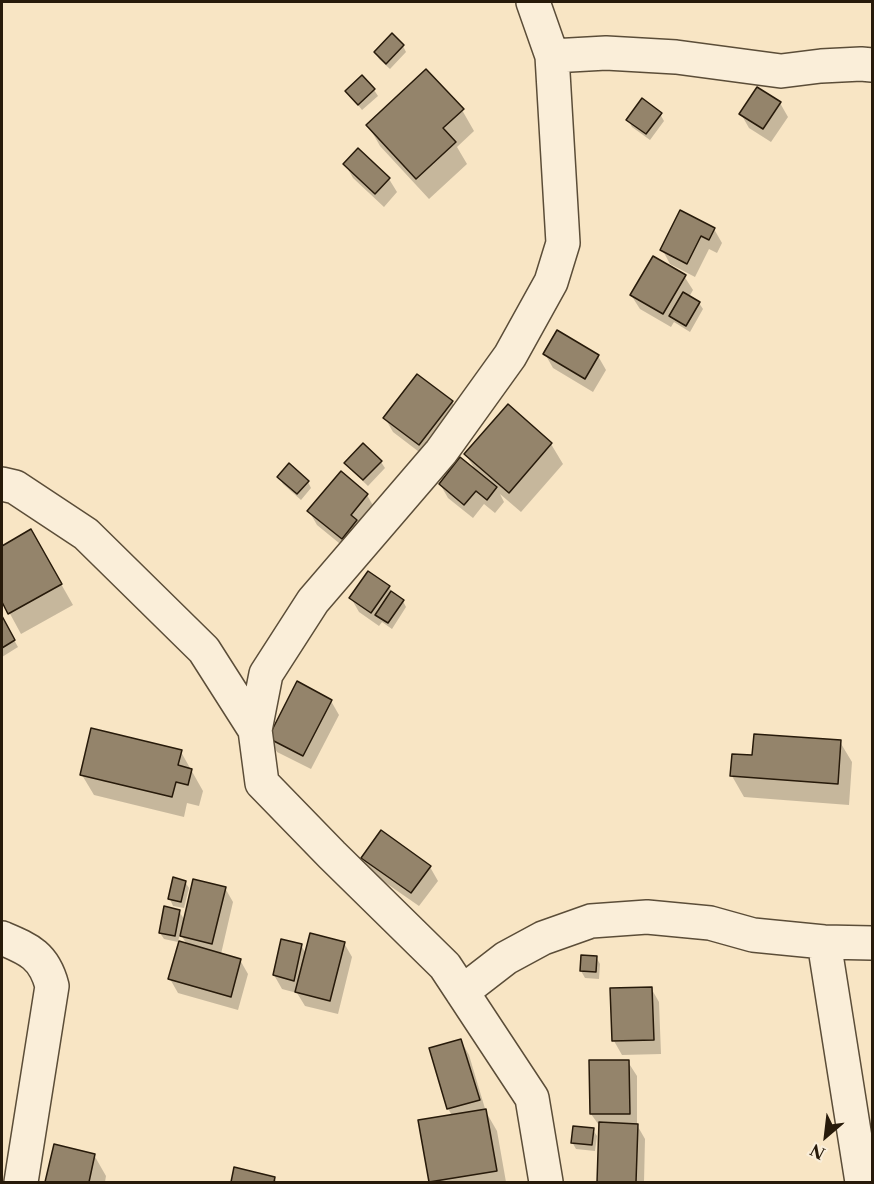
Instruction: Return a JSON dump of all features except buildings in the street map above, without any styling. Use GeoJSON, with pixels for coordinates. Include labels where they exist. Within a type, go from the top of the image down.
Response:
{"type":"FeatureCollection","features":[{"type":"Feature","properties":{"kind":"street"},"geometry":{"type":"LineString","coordinates":[[533,2],[552,56],[563,243],[551,282],[510,356],[441,452],[313,600],[266,674],[255,730],[262,783],[445,966],[532,1098],[546,1182]]}},
{"type":"Feature","properties":{"kind":"street"},"geometry":{"type":"LineString","coordinates":[[552,56],[606,53],[676,57],[781,71],[821,66],[873,65]]}},
{"type":"Feature","properties":{"kind":"street"},"geometry":{"type":"LineString","coordinates":[[2,484],[15,487],[86,534],[204,650],[255,730]]}},
{"type":"Feature","properties":{"kind":"street"},"geometry":{"type":"LineString","coordinates":[[462,992],[506,958],[543,938],[591,921],[647,917],[710,923],[753,935],[824,942],[873,943]]}},
{"type":"Feature","properties":{"kind":"street"},"geometry":{"type":"LineString","coordinates":[[2,938],[27,949],[40,960],[48,971],[52,986],[21,1182]]}},
{"type":"Feature","properties":{"kind":"street"},"geometry":{"type":"LineString","coordinates":[[824,942],[862,1182]]}}]}
